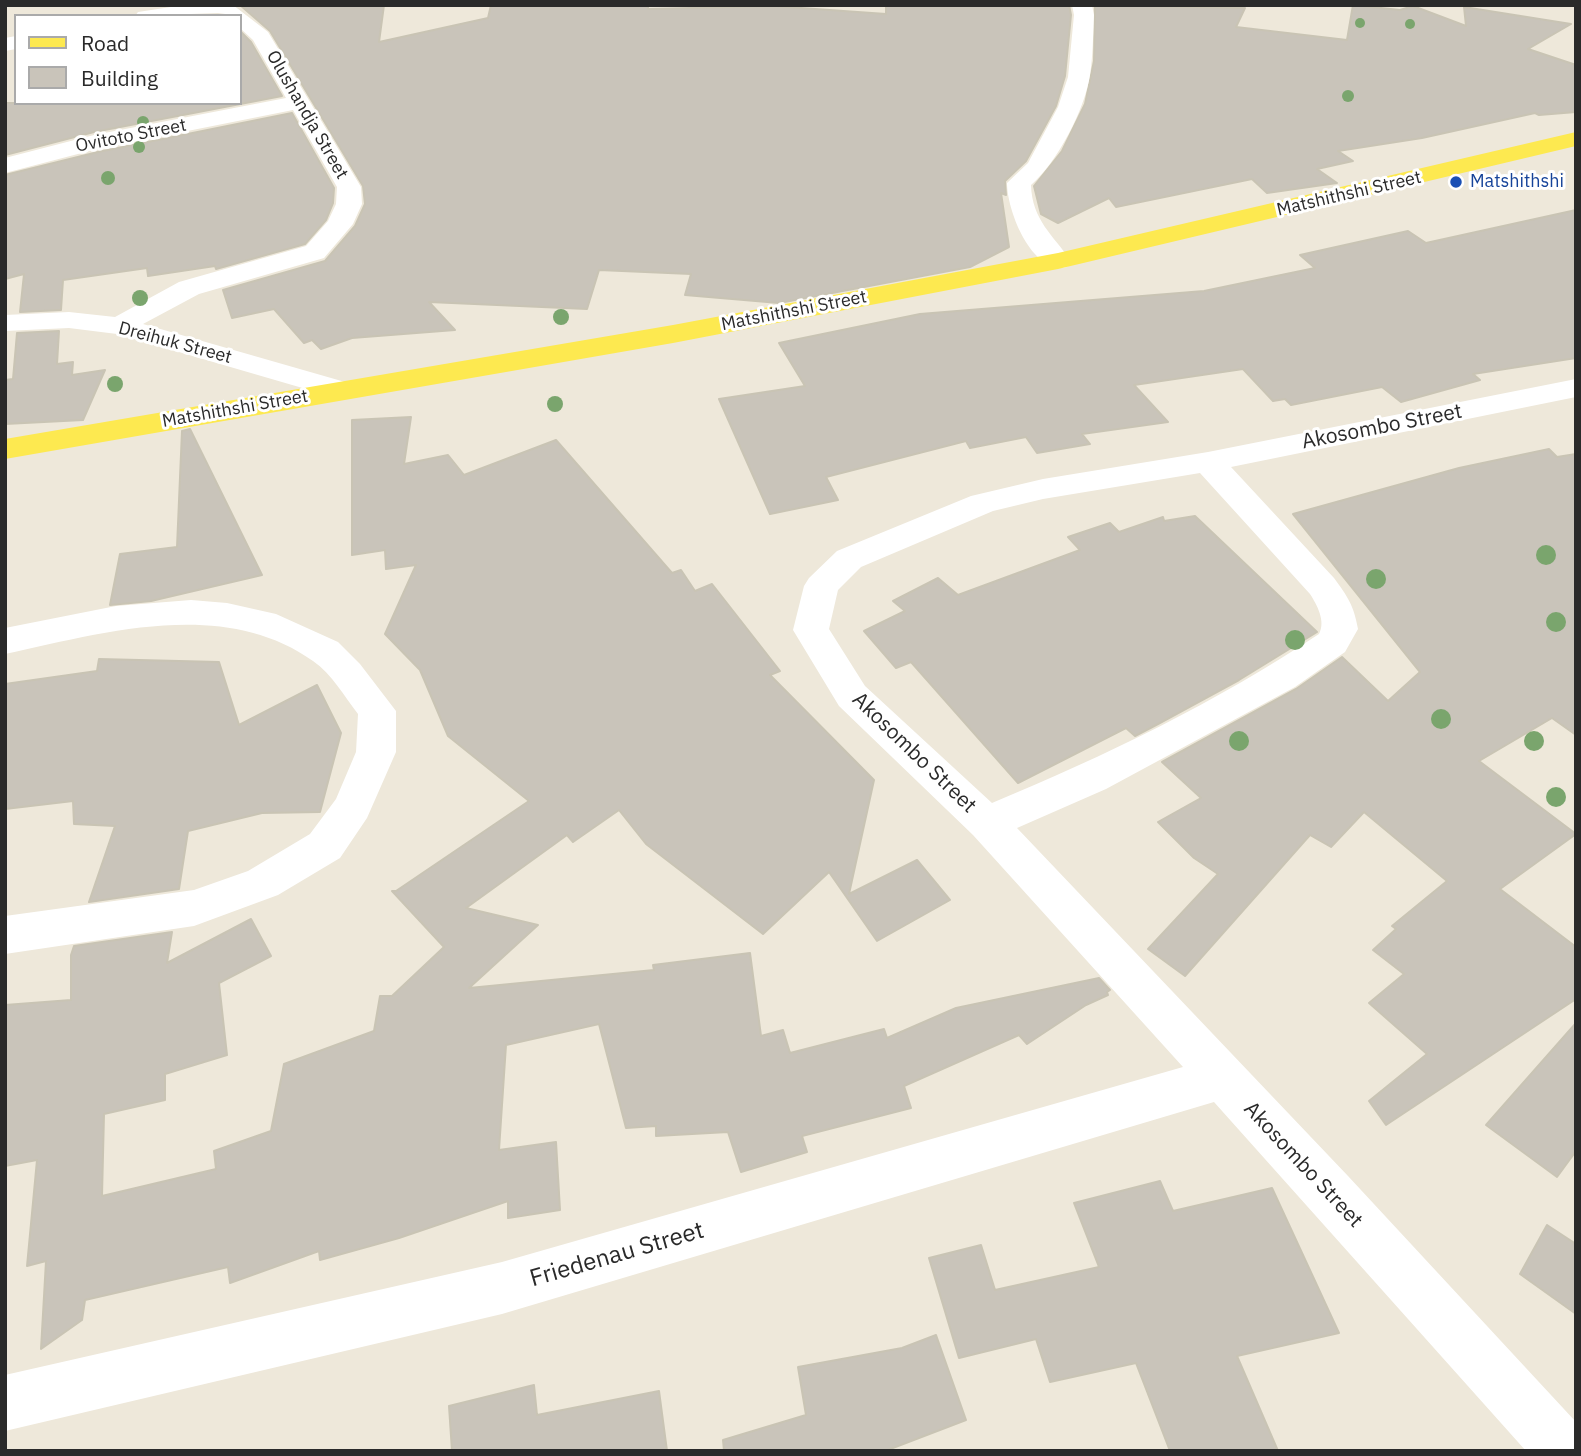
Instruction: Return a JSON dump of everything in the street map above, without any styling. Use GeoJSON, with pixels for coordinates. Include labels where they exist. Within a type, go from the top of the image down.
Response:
{"type":"FeatureCollection","features":[{"type":"Feature","properties":{"kind":"main road","name":"Matshithshi Street"},"geometry":{"type":"LineString","coordinates":[[5,449],[673,334],[1058,261],[1576,139]]}},
{"type":"Feature","properties":{"kind":"street"},"geometry":{"type":"LineString","coordinates":[[1058,261],[1034,236],[1018,201],[1019,183],[1038,167],[1069,107],[1079,77],[1084,15],[1082,5]]}},
{"type":"Feature","properties":{"kind":"street","name":"Olushandja Street"},"geometry":{"type":"LineString","coordinates":[[180,14],[232,11]]}},
{"type":"Feature","properties":{"kind":"street","name":"Olushandja Street"},"geometry":{"type":"LineString","coordinates":[[119,326],[189,288],[315,252],[330,238],[349,204],[349,187],[261,36],[242,20]]}},
{"type":"Feature","properties":{"kind":"street","name":"Ovitoto Street"},"geometry":{"type":"LineString","coordinates":[[5,166],[94,142],[298,102]]}},
{"type":"Feature","properties":{"kind":"street","name":"Dreihuk Street"},"geometry":{"type":"LineString","coordinates":[[5,323],[69,320],[119,326],[341,390]]}},
{"type":"Feature","properties":{"kind":"street","name":"Akosombo Street"},"geometry":{"type":"LineString","coordinates":[[1564,1451],[1330,1193],[987,823],[852,696],[811,630],[821,586],[849,559],[983,503],[1043,489],[1208,461],[1576,388]]}},
{"type":"Feature","properties":{"kind":"street"},"geometry":{"type":"LineString","coordinates":[[987,823],[1092,778],[1282,677],[1332,643],[1340,629],[1336,606],[1322,586],[1208,461]]}},
{"type":"Feature","properties":{"kind":"street"},"geometry":{"type":"LineString","coordinates":[[5,641],[155,612],[201,611],[245,617],[288,632],[328,653],[377,710],[376,752],[353,807],[326,846],[263,883],[194,908],[5,935]]}},
{"type":"Feature","properties":{"kind":"street","name":"Friedenau Street"},"geometry":{"type":"LineString","coordinates":[[5,1404],[502,1288],[1222,1078]]}},
{"type":"Feature","properties":{"kind":"building"},"geometry":{"type":"Polygon","coordinates":[[[240,5],[384,5],[379,42],[488,18],[491,5],[648,5],[648,9],[773,6],[886,14],[886,5],[1069,5],[1071,15],[1065,76],[1056,106],[1026,161],[1005,181],[1006,195],[1001,193],[1009,247],[970,267],[779,303],[685,295],[691,274],[599,270],[587,309],[429,302],[455,330],[352,338],[321,349],[312,340],[304,343],[274,309],[232,318],[223,290],[325,261],[355,226],[365,204],[363,186],[270,31],[240,5]]]}},
{"type":"Feature","properties":{"kind":"building"},"geometry":{"type":"Polygon","coordinates":[[[1095,5],[1245,8],[1236,27],[1347,40],[1353,5],[1400,10],[1413,6],[1466,26],[1464,7],[1571,24],[1528,49],[1576,65],[1576,112],[1535,113],[1422,138],[1338,151],[1353,161],[1317,169],[1337,183],[1267,193],[1252,179],[1116,207],[1109,198],[1058,223],[1041,214],[1034,186],[1062,151],[1085,104],[1094,61],[1095,5]]]}},
{"type":"Feature","properties":{"kind":"building"},"geometry":{"type":"Polygon","coordinates":[[[242,33],[251,42],[282,96],[242,104],[242,33]]]}},
{"type":"Feature","properties":{"kind":"building"},"geometry":{"type":"Polygon","coordinates":[[[5,103],[235,105],[94,132],[5,155],[5,103]]]}},
{"type":"Feature","properties":{"kind":"building"},"geometry":{"type":"Polygon","coordinates":[[[292,113],[334,188],[333,203],[326,220],[305,244],[216,269],[215,266],[148,276],[147,268],[63,280],[61,310],[20,312],[24,274],[5,279],[5,175],[98,152],[292,113]]]}},
{"type":"Feature","properties":{"kind":"building"},"geometry":{"type":"Polygon","coordinates":[[[1576,210],[1576,358],[1473,374],[1480,380],[1401,402],[1382,387],[1291,405],[1285,399],[1273,401],[1243,369],[1134,385],[1168,422],[1082,434],[1090,444],[1037,453],[1026,437],[970,448],[966,441],[826,477],[838,500],[770,514],[719,399],[805,386],[779,343],[920,314],[1204,291],[1315,268],[1300,255],[1408,231],[1426,243],[1576,210]]]}},
{"type":"Feature","properties":{"kind":"building"},"geometry":{"type":"Polygon","coordinates":[[[59,331],[57,364],[73,362],[72,375],[105,370],[83,420],[5,424],[5,380],[13,379],[17,333],[59,331]]]}},
{"type":"Feature","properties":{"kind":"building"},"geometry":{"type":"Polygon","coordinates":[[[411,417],[404,464],[448,455],[464,475],[556,440],[672,573],[681,570],[695,591],[712,584],[780,671],[770,675],[874,780],[849,894],[917,860],[950,900],[877,941],[829,872],[763,934],[646,844],[619,810],[573,842],[567,835],[466,908],[538,925],[469,988],[654,970],[653,965],[750,953],[761,1036],[783,1030],[790,1053],[884,1029],[887,1038],[956,1008],[1099,978],[1110,990],[1108,995],[1086,1005],[1027,1044],[1019,1035],[904,1086],[911,1108],[802,1136],[807,1152],[741,1172],[728,1132],[656,1136],[656,1126],[626,1128],[599,1024],[506,1045],[499,1150],[556,1142],[560,1210],[508,1218],[508,1201],[399,1238],[320,1260],[319,1251],[230,1283],[228,1267],[85,1300],[82,1320],[41,1349],[46,1261],[27,1266],[37,1160],[5,1166],[5,1005],[71,1000],[71,955],[74,946],[172,932],[167,963],[251,919],[271,956],[219,983],[227,1055],[165,1074],[165,1100],[104,1114],[102,1196],[216,1169],[214,1151],[271,1131],[284,1064],[374,1031],[380,996],[392,996],[444,947],[392,891],[396,891],[529,801],[448,736],[420,670],[385,634],[416,565],[386,569],[385,550],[352,555],[352,420],[411,417]]]}},
{"type":"Feature","properties":{"kind":"building"},"geometry":{"type":"Polygon","coordinates":[[[190,429],[262,575],[151,601],[110,605],[120,554],[177,547],[182,431],[190,429]]]}},
{"type":"Feature","properties":{"kind":"building"},"geometry":{"type":"Polygon","coordinates":[[[1549,449],[1557,457],[1576,454],[1576,735],[1552,718],[1479,761],[1576,834],[1500,889],[1576,947],[1576,999],[1386,1125],[1369,1101],[1427,1054],[1369,1003],[1404,974],[1373,950],[1396,929],[1392,926],[1447,881],[1364,812],[1331,847],[1310,835],[1185,976],[1148,949],[1218,874],[1194,858],[1158,822],[1201,798],[1162,762],[1296,689],[1342,657],[1388,701],[1420,672],[1293,514],[1459,468],[1549,449]]]}},
{"type":"Feature","properties":{"kind":"building"},"geometry":{"type":"Polygon","coordinates":[[[1195,516],[1317,632],[1239,680],[1135,736],[1126,728],[1018,783],[911,662],[896,668],[864,631],[905,611],[893,601],[938,578],[958,595],[1080,550],[1068,537],[1110,523],[1119,532],[1163,517],[1164,521],[1195,516]]]}},
{"type":"Feature","properties":{"kind":"building"},"geometry":{"type":"Polygon","coordinates":[[[99,659],[219,662],[239,725],[317,685],[341,733],[320,812],[262,813],[188,831],[179,889],[89,902],[115,826],[74,824],[73,801],[5,809],[5,684],[97,671],[99,659]]]}},
{"type":"Feature","properties":{"kind":"building"},"geometry":{"type":"Polygon","coordinates":[[[1576,1023],[1576,1151],[1557,1177],[1486,1125],[1576,1023]]]}},
{"type":"Feature","properties":{"kind":"building"},"geometry":{"type":"Polygon","coordinates":[[[1160,1181],[1173,1211],[1272,1188],[1339,1333],[1237,1356],[1278,1451],[1170,1451],[1136,1363],[1050,1382],[1036,1339],[959,1358],[929,1258],[981,1245],[995,1290],[1099,1267],[1074,1203],[1160,1181]]]}},
{"type":"Feature","properties":{"kind":"building"},"geometry":{"type":"Polygon","coordinates":[[[1547,1225],[1576,1244],[1576,1314],[1520,1274],[1547,1225]]]}},
{"type":"Feature","properties":{"kind":"building"},"geometry":{"type":"Polygon","coordinates":[[[936,1335],[966,1420],[885,1451],[724,1451],[723,1440],[806,1415],[798,1367],[902,1348],[936,1335]]]}},
{"type":"Feature","properties":{"kind":"building"},"geometry":{"type":"Polygon","coordinates":[[[534,1385],[537,1415],[659,1391],[667,1451],[452,1451],[449,1406],[534,1385]]]}},
{"type":"Feature","properties":{"kind":"place","name":"Matshithshi"},"geometry":{"type":"Point","coordinates":[1456,182]}}]}
